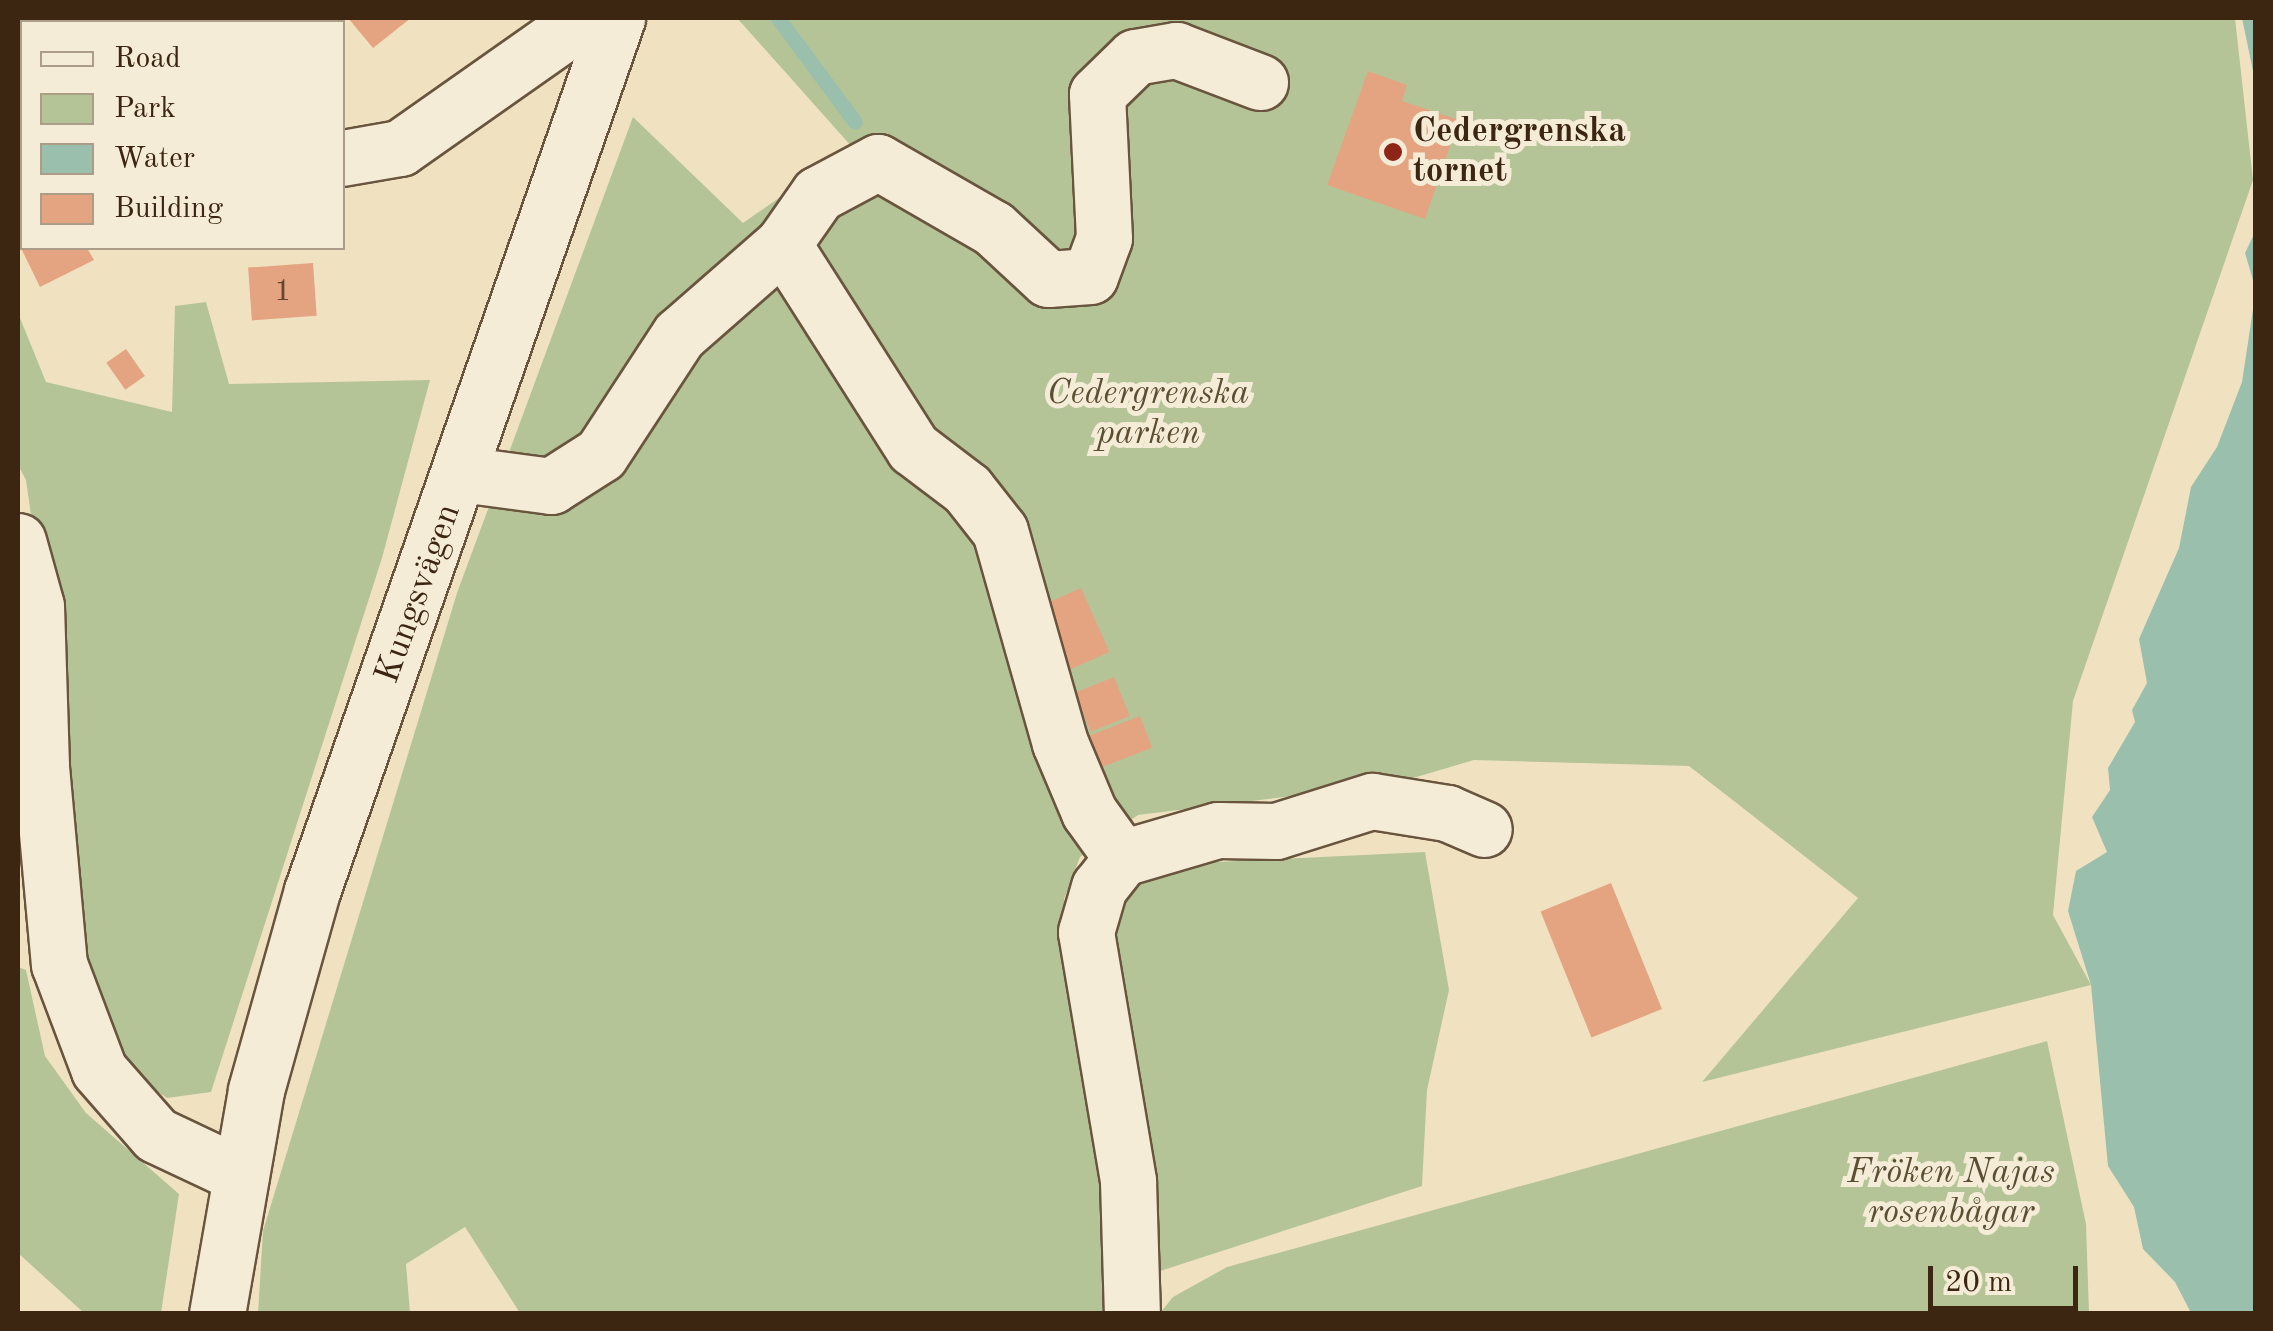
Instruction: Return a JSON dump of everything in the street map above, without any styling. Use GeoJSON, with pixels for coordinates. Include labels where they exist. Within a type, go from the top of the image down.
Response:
{"type":"FeatureCollection","features":[{"type":"Feature","properties":{"kind":"street"},"geometry":{"type":"LineString","coordinates":[[345,157],[400,148],[584,18]]}},
{"type":"Feature","properties":{"kind":"street","name":"Kungsvägen"},"geometry":{"type":"LineString","coordinates":[[217,1314],[256,1090],[312,891],[462,474],[617,18]]}},
{"type":"Feature","properties":{"kind":"street"},"geometry":{"type":"LineString","coordinates":[[462,474],[551,486],[601,454],[679,336],[783,244],[818,194],[878,162],[992,228],[1048,280],[1090,276],[1104,238],[1097,94],[1134,57],[1176,50],[1260,82]]}},
{"type":"Feature","properties":{"kind":"street"},"geometry":{"type":"LineString","coordinates":[[783,244],[913,448],[967,489],[1000,531],[1060,743],[1089,812],[1122,858]]}},
{"type":"Feature","properties":{"kind":"street"},"geometry":{"type":"LineString","coordinates":[[18,541],[36,606],[41,767],[58,964],[99,1070],[156,1134],[240,1175]]}},
{"type":"Feature","properties":{"kind":"street"},"geometry":{"type":"LineString","coordinates":[[1132,1314],[1128,1181],[1086,932],[1099,888],[1122,858],[1218,830],[1276,832],[1372,801],[1446,813],[1484,829]]}},
{"type":"Feature","properties":{"kind":"green space"},"geometry":{"type":"Polygon","coordinates":[[[18,18],[268,18],[20,20],[18,192],[18,18]]]}},
{"type":"Feature","properties":{"kind":"green space","name":"Cedergrenska parken"},"geometry":{"type":"Polygon","coordinates":[[[737,18],[2235,18],[2253,180],[2073,701],[2053,915],[2091,985],[1702,1082],[1858,898],[1689,766],[1474,760],[1396,783],[1138,815],[1080,857],[1064,899],[1115,1252],[1110,1313],[520,1313],[465,1227],[406,1264],[410,1313],[258,1314],[263,1231],[457,593],[633,117],[743,223],[852,147],[737,18]]]}},
{"type":"Feature","properties":{"kind":"green space"},"geometry":{"type":"Polygon","coordinates":[[[206,302],[229,384],[430,380],[382,558],[211,1092],[167,1098],[118,1064],[88,995],[63,739],[26,480],[18,465],[18,313],[46,382],[172,412],[175,306],[206,302]]]}},
{"type":"Feature","properties":{"kind":"green space"},"geometry":{"type":"Polygon","coordinates":[[[1425,852],[1449,990],[1427,1090],[1422,1186],[1151,1274],[1103,944],[1124,888],[1154,865],[1425,852]]]}},
{"type":"Feature","properties":{"kind":"green space"},"geometry":{"type":"Polygon","coordinates":[[[18,967],[26,970],[45,1056],[86,1113],[179,1194],[161,1313],[84,1313],[18,1253],[18,967]]]}},
{"type":"Feature","properties":{"kind":"green space","name":"Fröken Najas rosenbågar"},"geometry":{"type":"Polygon","coordinates":[[[2047,1041],[2086,1224],[2089,1313],[1160,1313],[1173,1297],[1227,1267],[2047,1041]]]}},
{"type":"Feature","properties":{"kind":"water"},"geometry":{"type":"Polygon","coordinates":[[[2242,18],[2255,18],[2255,84],[2254,76],[2242,18]]]}},
{"type":"Feature","properties":{"kind":"water"},"geometry":{"type":"Polygon","coordinates":[[[2255,232],[2256,287],[2245,253],[2255,232]]]}},
{"type":"Feature","properties":{"kind":"water"},"geometry":{"type":"Polygon","coordinates":[[[2255,296],[2255,1313],[2191,1313],[2175,1282],[2143,1249],[2134,1207],[2108,1166],[2091,985],[2068,911],[2076,871],[2107,852],[2092,817],[2110,790],[2108,768],[2135,722],[2132,710],[2147,683],[2139,639],[2179,548],[2191,487],[2217,447],[2242,382],[2255,296]]]}},
{"type":"Feature","properties":{"kind":"building"},"geometry":{"type":"Polygon","coordinates":[[[348,18],[411,18],[373,48],[348,18]]]}},
{"type":"Feature","properties":{"kind":"building","name":"Cedergrenska tornet"},"geometry":{"type":"Polygon","coordinates":[[[1368,71],[1407,85],[1402,101],[1459,120],[1425,219],[1327,185],[1368,71]]]}},
{"type":"Feature","properties":{"kind":"building"},"geometry":{"type":"Polygon","coordinates":[[[22,250],[88,250],[94,260],[40,287],[22,250]]]}},
{"type":"Feature","properties":{"kind":"building"},"geometry":{"type":"Polygon","coordinates":[[[313,263],[317,316],[252,320],[248,268],[313,263]]]}},
{"type":"Feature","properties":{"kind":"building"},"geometry":{"type":"Polygon","coordinates":[[[126,349],[145,376],[125,390],[106,363],[126,349]]]}},
{"type":"Feature","properties":{"kind":"building"},"geometry":{"type":"Polygon","coordinates":[[[1081,588],[1109,652],[1068,670],[1040,606],[1081,588]]]}},
{"type":"Feature","properties":{"kind":"building"},"geometry":{"type":"Polygon","coordinates":[[[1114,677],[1130,716],[1091,732],[1075,693],[1114,677]]]}},
{"type":"Feature","properties":{"kind":"building"},"geometry":{"type":"Polygon","coordinates":[[[1140,716],[1152,748],[1101,767],[1089,736],[1140,716]]]}},
{"type":"Feature","properties":{"kind":"building"},"geometry":{"type":"Polygon","coordinates":[[[1611,883],[1662,1009],[1591,1038],[1541,911],[1611,883]]]}},
{"type":"Feature","properties":{"kind":"waterway"},"geometry":{"type":"LineString","coordinates":[[778,18],[855,122]]}},
{"type":"Feature","properties":{"kind":"place","name":"Cedergrenska tornet"},"geometry":{"type":"Point","coordinates":[1393,152]}}]}
